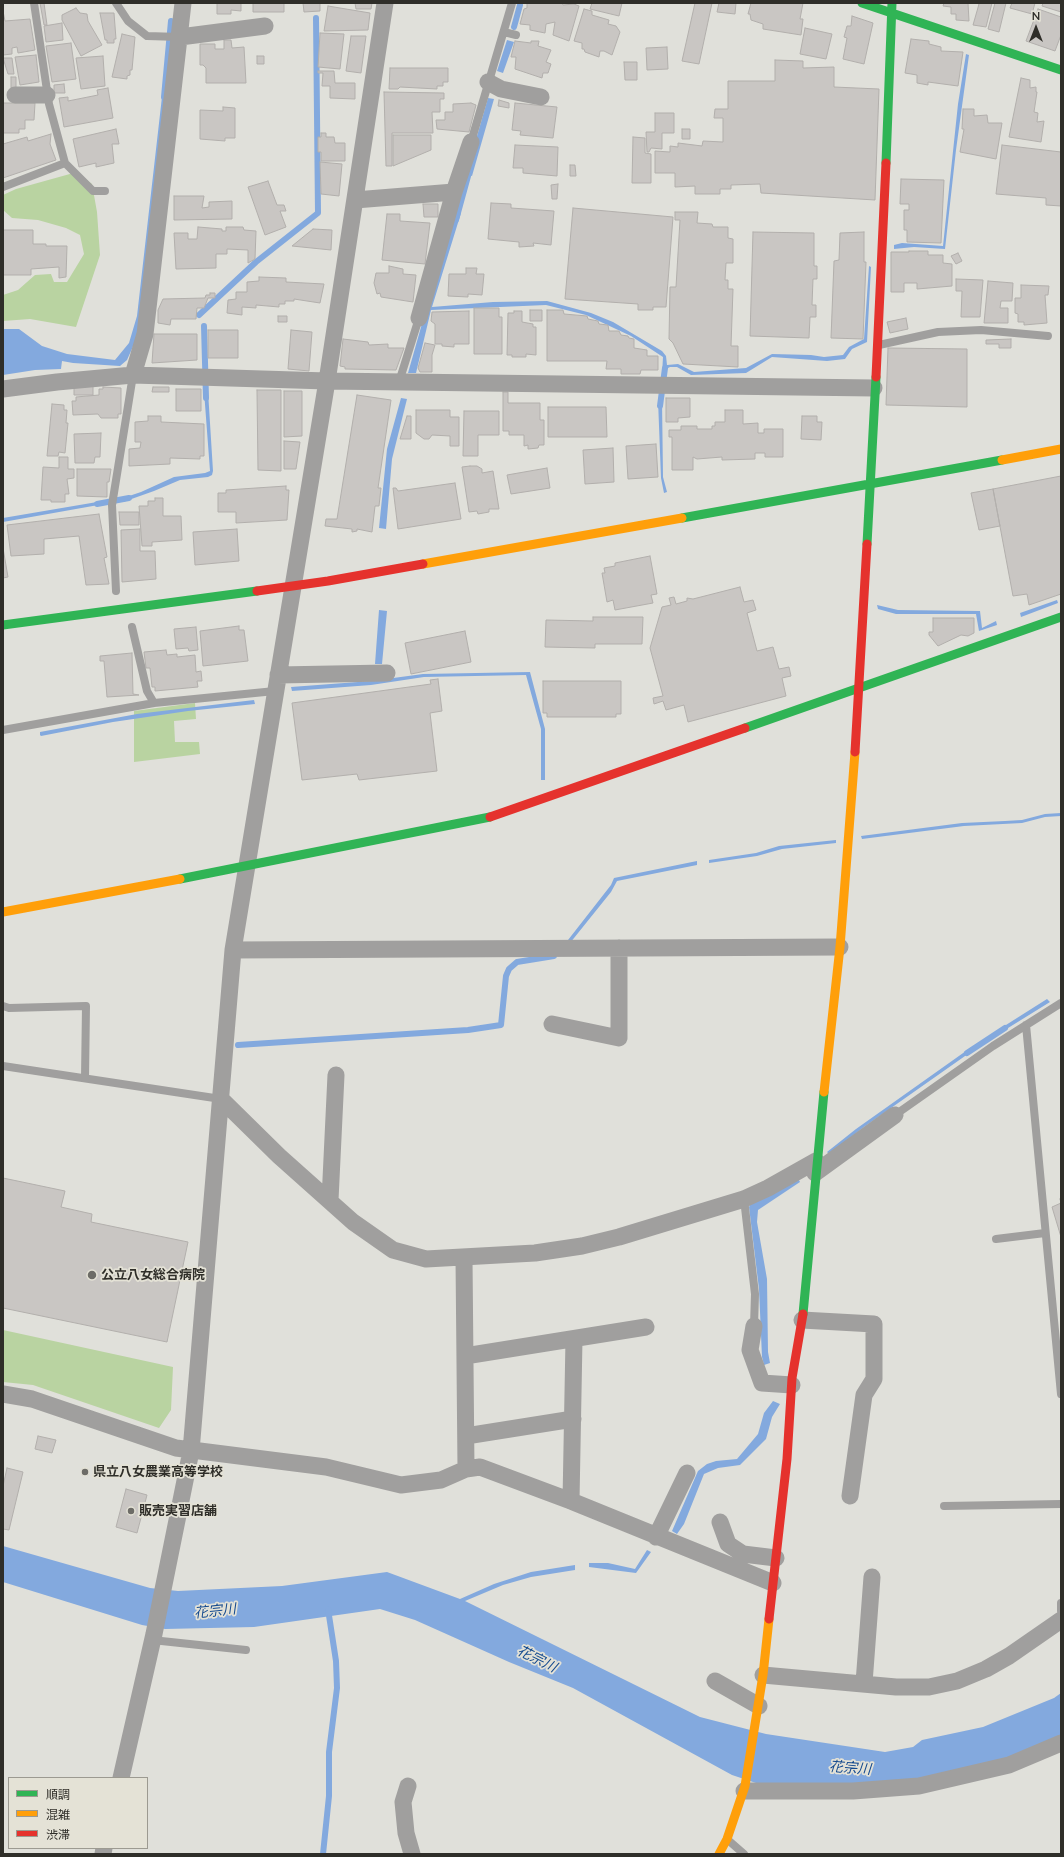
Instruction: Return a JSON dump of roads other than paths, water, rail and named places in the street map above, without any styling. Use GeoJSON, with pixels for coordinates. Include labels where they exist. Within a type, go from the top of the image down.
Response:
{"type":"FeatureCollection","features":[{"type":"Feature","properties":{"kind":"street"},"geometry":{"type":"LineString","coordinates":[[133,375],[145,334],[183,3]]}},
{"type":"Feature","properties":{"kind":"street"},"geometry":{"type":"LineString","coordinates":[[121,1777],[153,1637],[191,1451],[233,950],[327,380],[385,3]]}},
{"type":"Feature","properties":{"kind":"street"},"geometry":{"type":"LineString","coordinates":[[862,3],[1061,70]]}},
{"type":"Feature","properties":{"kind":"street"},"geometry":{"type":"LineString","coordinates":[[718,1854],[727,1840],[744,1789],[756,1725],[763,1675],[787,1459],[792,1385],[802,1320],[815,1167],[840,947],[860,687],[889,107],[892,3]]}},
{"type":"Feature","properties":{"kind":"street"},"geometry":{"type":"LineString","coordinates":[[180,37],[265,26]]}},
{"type":"Feature","properties":{"kind":"street"},"geometry":{"type":"LineString","coordinates":[[488,82],[501,89],[541,97]]}},
{"type":"Feature","properties":{"kind":"street"},"geometry":{"type":"LineString","coordinates":[[15,95],[48,95]]}},
{"type":"Feature","properties":{"kind":"street"},"geometry":{"type":"LineString","coordinates":[[419,318],[454,192],[471,142]]}},
{"type":"Feature","properties":{"kind":"street"},"geometry":{"type":"LineString","coordinates":[[355,200],[454,192]]}},
{"type":"Feature","properties":{"kind":"street"},"geometry":{"type":"LineString","coordinates":[[3,389],[133,375],[399,382],[874,388]]}},
{"type":"Feature","properties":{"kind":"street"},"geometry":{"type":"LineString","coordinates":[[3,625],[117,611],[328,581],[871,485],[1061,449]]}},
{"type":"Feature","properties":{"kind":"street"},"geometry":{"type":"LineString","coordinates":[[3,912],[247,866],[495,816],[1061,617]]}},
{"type":"Feature","properties":{"kind":"street"},"geometry":{"type":"LineString","coordinates":[[276,683],[387,673]]}},
{"type":"Feature","properties":{"kind":"street"},"geometry":{"type":"LineString","coordinates":[[233,950],[840,947]]}},
{"type":"Feature","properties":{"kind":"street"},"geometry":{"type":"LineString","coordinates":[[552,1024],[619,1038],[619,948]]}},
{"type":"Feature","properties":{"kind":"street"},"geometry":{"type":"LineString","coordinates":[[330,1200],[336,1075]]}},
{"type":"Feature","properties":{"kind":"street"},"geometry":{"type":"LineString","coordinates":[[221,1099],[279,1156],[353,1222],[393,1250],[426,1259],[535,1253],[582,1246],[619,1237],[744,1199],[815,1167],[895,1115]]}},
{"type":"Feature","properties":{"kind":"street"},"geometry":{"type":"LineString","coordinates":[[464,1258],[466,1469]]}},
{"type":"Feature","properties":{"kind":"street"},"geometry":{"type":"LineString","coordinates":[[802,1320],[874,1324],[874,1379],[864,1395],[850,1496]]}},
{"type":"Feature","properties":{"kind":"street"},"geometry":{"type":"LineString","coordinates":[[754,1326],[750,1350],[762,1383],[792,1385]]}},
{"type":"Feature","properties":{"kind":"street"},"geometry":{"type":"LineString","coordinates":[[465,1356],[646,1328]]}},
{"type":"Feature","properties":{"kind":"street"},"geometry":{"type":"LineString","coordinates":[[571,1501],[574,1339]]}},
{"type":"Feature","properties":{"kind":"street"},"geometry":{"type":"LineString","coordinates":[[3,1394],[32,1399],[176,1448],[326,1467],[402,1485],[441,1480],[466,1469],[480,1467],[571,1501],[773,1583]]}},
{"type":"Feature","properties":{"kind":"street"},"geometry":{"type":"LineString","coordinates":[[466,1436],[573,1419]]}},
{"type":"Feature","properties":{"kind":"street"},"geometry":{"type":"LineString","coordinates":[[656,1536],[687,1473]]}},
{"type":"Feature","properties":{"kind":"street"},"geometry":{"type":"LineString","coordinates":[[720,1522],[728,1544],[743,1554],[776,1558]]}},
{"type":"Feature","properties":{"kind":"street"},"geometry":{"type":"LineString","coordinates":[[864,1683],[872,1577]]}},
{"type":"Feature","properties":{"kind":"street"},"geometry":{"type":"LineString","coordinates":[[763,1675],[896,1687],[929,1687],[957,1681],[986,1669],[1009,1656],[1061,1620]]}},
{"type":"Feature","properties":{"kind":"street"},"geometry":{"type":"LineString","coordinates":[[715,1681],[758,1706]]}},
{"type":"Feature","properties":{"kind":"street"},"geometry":{"type":"LineString","coordinates":[[744,1789],[853,1791],[919,1786],[1009,1765],[1061,1743]]}},
{"type":"Feature","properties":{"kind":"street"},"geometry":{"type":"LineString","coordinates":[[408,1786],[403,1802],[406,1833],[412,1854]]}},
{"type":"Feature","properties":{"kind":"lane"},"geometry":{"type":"LineString","coordinates":[[34,3],[48,95],[65,163],[93,191],[105,192]]}},
{"type":"Feature","properties":{"kind":"lane"},"geometry":{"type":"LineString","coordinates":[[116,3],[128,21],[147,36],[180,37]]}},
{"type":"Feature","properties":{"kind":"lane"},"geometry":{"type":"LineString","coordinates":[[471,142],[512,3]]}},
{"type":"Feature","properties":{"kind":"lane"},"geometry":{"type":"LineString","coordinates":[[504,32],[516,35]]}},
{"type":"Feature","properties":{"kind":"lane"},"geometry":{"type":"LineString","coordinates":[[3,187],[65,163]]}},
{"type":"Feature","properties":{"kind":"lane"},"geometry":{"type":"LineString","coordinates":[[399,382],[419,318]]}},
{"type":"Feature","properties":{"kind":"lane"},"geometry":{"type":"LineString","coordinates":[[876,346],[938,332],[982,330],[1048,336]]}},
{"type":"Feature","properties":{"kind":"lane"},"geometry":{"type":"LineString","coordinates":[[116,591],[112,505],[133,375]]}},
{"type":"Feature","properties":{"kind":"lane"},"geometry":{"type":"LineString","coordinates":[[132,627],[146,691],[154,702]]}},
{"type":"Feature","properties":{"kind":"lane"},"geometry":{"type":"LineString","coordinates":[[3,730],[154,702],[276,683]]}},
{"type":"Feature","properties":{"kind":"lane"},"geometry":{"type":"LineString","coordinates":[[895,1115],[1026,1024],[1061,1003]]}},
{"type":"Feature","properties":{"kind":"lane"},"geometry":{"type":"LineString","coordinates":[[3,1006],[9,1008],[86,1006],[85,1078]]}},
{"type":"Feature","properties":{"kind":"lane"},"geometry":{"type":"LineString","coordinates":[[1026,1024],[1061,1394]]}},
{"type":"Feature","properties":{"kind":"lane"},"geometry":{"type":"LineString","coordinates":[[3,1066],[221,1099]]}},
{"type":"Feature","properties":{"kind":"lane"},"geometry":{"type":"LineString","coordinates":[[744,1199],[755,1294],[754,1326]]}},
{"type":"Feature","properties":{"kind":"lane"},"geometry":{"type":"LineString","coordinates":[[996,1240],[1046,1233]]}},
{"type":"Feature","properties":{"kind":"lane"},"geometry":{"type":"LineString","coordinates":[[944,1506],[1061,1504]]}},
{"type":"Feature","properties":{"kind":"lane"},"geometry":{"type":"LineString","coordinates":[[1061,1603],[1061,1611]]}},
{"type":"Feature","properties":{"kind":"lane"},"geometry":{"type":"LineString","coordinates":[[153,1637],[246,1650]]}},
{"type":"Feature","properties":{"kind":"lane"},"geometry":{"type":"LineString","coordinates":[[727,1840],[744,1854]]}},
{"type":"Feature","properties":{"kind":"water"},"geometry":{"type":"Polygon","coordinates":[[[507,40],[514,42],[503,73],[497,71],[507,40]]]}},
{"type":"Feature","properties":{"kind":"water"},"geometry":{"type":"Polygon","coordinates":[[[966,54],[969,55],[956,150],[945,249],[914,247],[894,249],[894,245],[902,243],[943,246],[958,104],[966,54]]]}},
{"type":"Feature","properties":{"kind":"water"},"geometry":{"type":"Polygon","coordinates":[[[163,88],[166,89],[142,313],[135,342],[127,360],[120,366],[62,361],[61,369],[35,370],[3,375],[3,329],[19,329],[42,346],[67,354],[115,360],[129,343],[137,316],[163,88]]]}},
{"type":"Feature","properties":{"kind":"water"},"geometry":{"type":"Polygon","coordinates":[[[488,98],[494,99],[472,176],[466,174],[488,98]]]}},
{"type":"Feature","properties":{"kind":"water"},"geometry":{"type":"Polygon","coordinates":[[[454,211],[461,213],[432,307],[493,302],[547,301],[591,313],[613,322],[662,351],[666,356],[667,365],[678,364],[694,372],[746,368],[772,354],[811,355],[824,357],[843,355],[849,347],[864,339],[869,266],[871,267],[867,342],[852,349],[845,359],[827,361],[772,357],[746,373],[691,375],[677,367],[670,367],[666,369],[665,375],[662,375],[663,357],[631,336],[586,315],[546,305],[431,310],[416,373],[408,373],[454,211]]]}},
{"type":"Feature","properties":{"kind":"water"},"geometry":{"type":"Polygon","coordinates":[[[204,391],[208,391],[212,475],[208,477],[180,480],[123,502],[123,498],[141,492],[174,477],[210,471],[204,391]]]}},
{"type":"Feature","properties":{"kind":"water"},"geometry":{"type":"Polygon","coordinates":[[[401,398],[407,399],[392,459],[386,529],[379,528],[387,449],[401,398]]]}},
{"type":"Feature","properties":{"kind":"water"},"geometry":{"type":"Polygon","coordinates":[[[658,400],[662,400],[663,477],[667,492],[664,493],[661,478],[658,400]]]}},
{"type":"Feature","properties":{"kind":"water"},"geometry":{"type":"Polygon","coordinates":[[[103,501],[104,504],[3,522],[3,518],[103,501]]]}},
{"type":"Feature","properties":{"kind":"water"},"geometry":{"type":"Polygon","coordinates":[[[1057,600],[1058,603],[1021,617],[1020,613],[1057,600]]]}},
{"type":"Feature","properties":{"kind":"water"},"geometry":{"type":"Polygon","coordinates":[[[877,605],[898,610],[980,611],[982,628],[996,621],[997,625],[979,631],[976,614],[896,614],[878,609],[877,605]]]}},
{"type":"Feature","properties":{"kind":"water"},"geometry":{"type":"Polygon","coordinates":[[[379,610],[387,611],[382,664],[375,664],[379,610]]]}},
{"type":"Feature","properties":{"kind":"water"},"geometry":{"type":"Polygon","coordinates":[[[530,672],[545,729],[545,780],[541,780],[541,729],[526,675],[424,677],[371,685],[292,691],[291,687],[371,681],[423,674],[530,672]]]}},
{"type":"Feature","properties":{"kind":"water"},"geometry":{"type":"Polygon","coordinates":[[[254,700],[255,704],[188,711],[40,735],[40,732],[137,714],[254,700]]]}},
{"type":"Feature","properties":{"kind":"water"},"geometry":{"type":"Polygon","coordinates":[[[1061,813],[1061,816],[1045,817],[1022,823],[964,826],[862,839],[861,836],[962,823],[1022,820],[1045,814],[1061,813]]]}},
{"type":"Feature","properties":{"kind":"water"},"geometry":{"type":"Polygon","coordinates":[[[836,840],[836,843],[782,849],[757,856],[709,863],[709,860],[756,853],[779,846],[836,840]]]}},
{"type":"Feature","properties":{"kind":"water"},"geometry":{"type":"Polygon","coordinates":[[[697,861],[697,865],[617,881],[611,892],[570,943],[568,940],[611,885],[614,878],[697,861]]]}},
{"type":"Feature","properties":{"kind":"water"},"geometry":{"type":"Polygon","coordinates":[[[1047,999],[1050,1002],[1000,1033],[998,1030],[1047,999]]]}},
{"type":"Feature","properties":{"kind":"water"},"geometry":{"type":"Polygon","coordinates":[[[973,1046],[975,1049],[864,1127],[829,1154],[827,1152],[856,1129],[973,1046]]]}},
{"type":"Feature","properties":{"kind":"water"},"geometry":{"type":"Polygon","coordinates":[[[797,1176],[800,1182],[758,1210],[757,1222],[767,1279],[768,1352],[770,1363],[764,1365],[762,1357],[759,1289],[749,1207],[751,1203],[797,1176]]]}},
{"type":"Feature","properties":{"kind":"water"},"geometry":{"type":"Polygon","coordinates":[[[773,1401],[780,1404],[772,1417],[766,1439],[740,1465],[718,1468],[704,1474],[684,1524],[677,1534],[672,1531],[698,1471],[707,1464],[716,1461],[737,1459],[758,1434],[764,1413],[773,1401]]]}},
{"type":"Feature","properties":{"kind":"water","name":"花宗川"},"geometry":{"type":"Polygon","coordinates":[[[3,1546],[150,1588],[178,1591],[282,1586],[387,1572],[460,1599],[494,1584],[531,1572],[575,1565],[575,1570],[531,1577],[503,1585],[465,1601],[700,1717],[766,1734],[885,1752],[913,1747],[922,1740],[983,1727],[1054,1698],[1061,1693],[1061,1737],[1000,1762],[895,1783],[762,1785],[732,1775],[573,1688],[509,1662],[415,1620],[380,1609],[254,1627],[165,1629],[142,1625],[3,1582],[3,1546]]]}},
{"type":"Feature","properties":{"kind":"water"},"geometry":{"type":"Polygon","coordinates":[[[647,1550],[651,1552],[636,1573],[589,1567],[589,1563],[608,1563],[635,1569],[647,1550]]]}},
{"type":"Feature","properties":{"kind":"waterway"},"geometry":{"type":"LineString","coordinates":[[514,27],[520,5]]}},
{"type":"Feature","properties":{"kind":"waterway"},"geometry":{"type":"LineString","coordinates":[[199,315],[256,262],[318,213],[316,18]]}},
{"type":"Feature","properties":{"kind":"waterway"},"geometry":{"type":"LineString","coordinates":[[164,97],[171,21]]}},
{"type":"Feature","properties":{"kind":"waterway"},"geometry":{"type":"LineString","coordinates":[[456,220],[470,169]]}},
{"type":"Feature","properties":{"kind":"waterway"},"geometry":{"type":"LineString","coordinates":[[204,326],[206,398]]}},
{"type":"Feature","properties":{"kind":"waterway"},"geometry":{"type":"LineString","coordinates":[[660,406],[665,368]]}},
{"type":"Feature","properties":{"kind":"waterway"},"geometry":{"type":"LineString","coordinates":[[97,504],[129,498]]}},
{"type":"Feature","properties":{"kind":"waterway"},"geometry":{"type":"LineString","coordinates":[[238,1045],[468,1030],[501,1025],[506,976],[509,969],[517,962],[554,956]]}},
{"type":"Feature","properties":{"kind":"waterway"},"geometry":{"type":"LineString","coordinates":[[967,1053],[1005,1028]]}},
{"type":"Feature","properties":{"kind":"waterway"},"geometry":{"type":"LineString","coordinates":[[323,1854],[329,1796],[329,1752],[337,1688],[336,1661],[328,1609]]}},
{"type":"Feature","properties":{"kind":"place","name":"公立八女総合病院"},"geometry":{"type":"Point","coordinates":[92,1275]}},
{"type":"Feature","properties":{"kind":"place","name":"県立八女農業高等学校"},"geometry":{"type":"Point","coordinates":[85,1472]}},
{"type":"Feature","properties":{"kind":"place","name":"販売実習店舗"},"geometry":{"type":"Point","coordinates":[131,1511]}}]}
